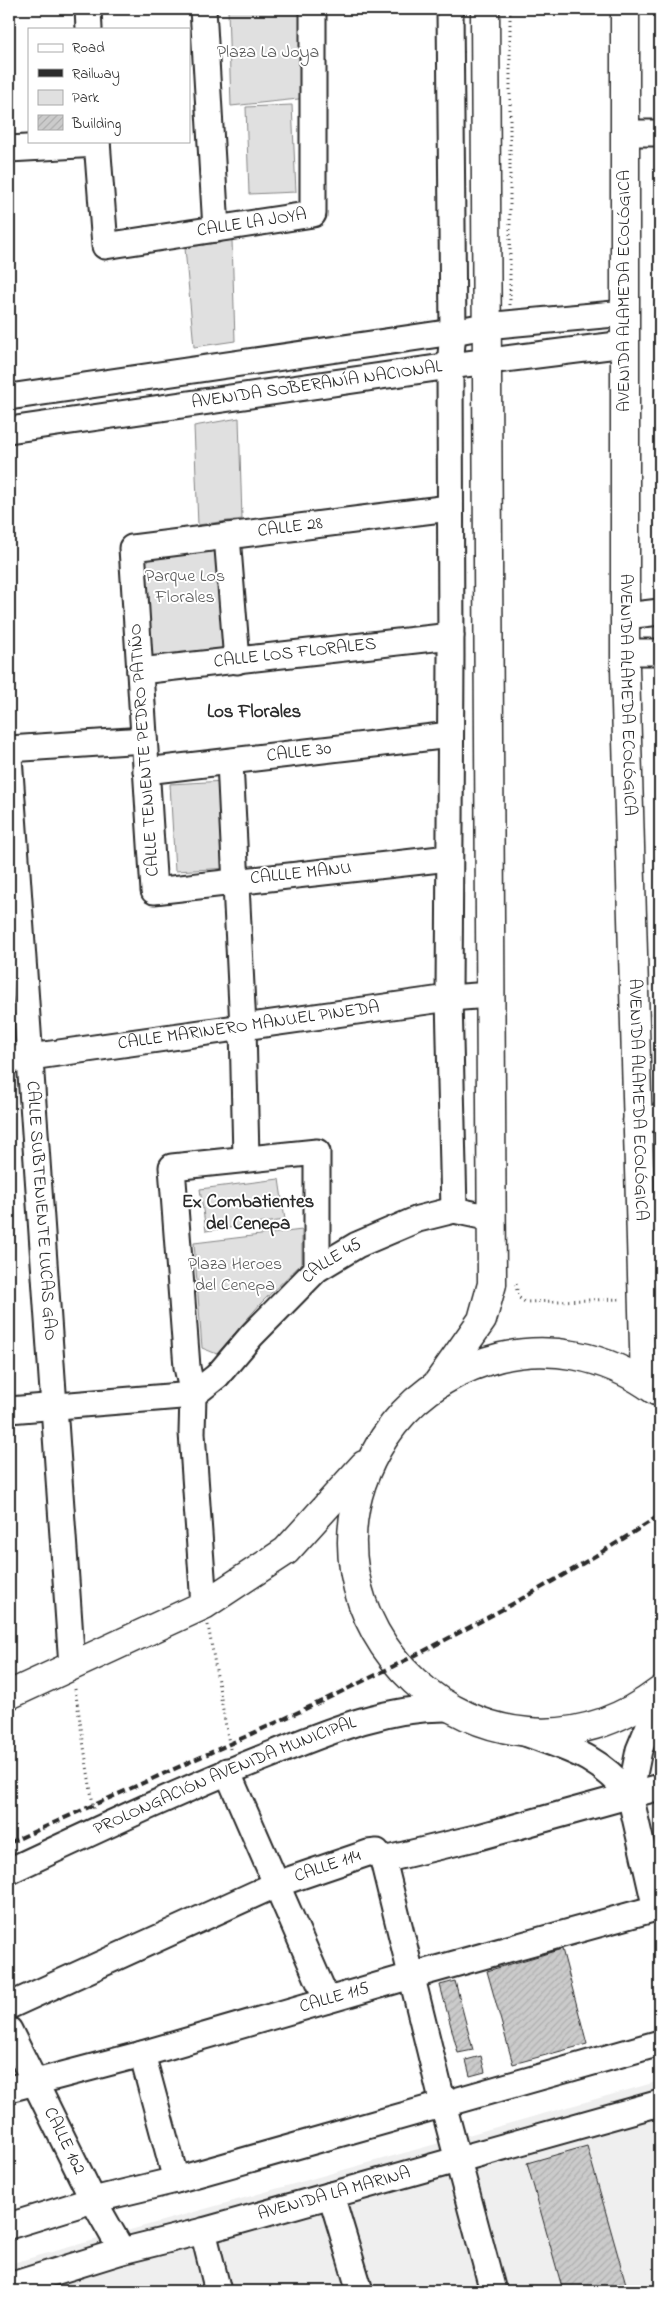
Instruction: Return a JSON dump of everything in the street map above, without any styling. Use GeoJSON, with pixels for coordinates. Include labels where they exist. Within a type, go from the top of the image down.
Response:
{"type":"FeatureCollection","features":[{"type":"Feature","properties":{"kind":"main road"},"geometry":{"type":"LineString","coordinates":[[437,1384],[482,1320],[492,1284],[486,362],[498,325],[485,9]]}},
{"type":"Feature","properties":{"kind":"main road","name":"AVENIDA ALAMEDA ECOLÓGICA"},"geometry":{"type":"LineString","coordinates":[[625,9],[625,652],[648,1119],[641,1300],[653,1388]]}},
{"type":"Feature","properties":{"kind":"main road","name":"PROLONGACIÓN AVENIDA MUNICIPAL"},"geometry":{"type":"LineString","coordinates":[[9,1695],[204,1605],[286,1552],[350,1483],[403,1413],[437,1384],[456,1373],[497,1357],[541,1352],[584,1357],[605,1363],[653,1388]]}},
{"type":"Feature","properties":{"kind":"main road","name":"PROLONGACIÓN AVENIDA MUNICIPAL"},"geometry":{"type":"LineString","coordinates":[[378,1448],[360,1489],[355,1511],[353,1555],[361,1599],[379,1639],[391,1657],[422,1689],[449,1708],[479,1722],[522,1732],[551,1732],[587,1727],[629,1712],[660,1691]]}},
{"type":"Feature","properties":{"kind":"street"},"geometry":{"type":"LineString","coordinates":[[88,9],[89,28]]}},
{"type":"Feature","properties":{"kind":"street"},"geometry":{"type":"LineString","coordinates":[[203,9],[216,229]]}},
{"type":"Feature","properties":{"kind":"street","name":"CALLE LA JOYA"},"geometry":{"type":"LineString","coordinates":[[97,143],[105,246],[314,214],[313,9]]}},
{"type":"Feature","properties":{"kind":"street"},"geometry":{"type":"LineString","coordinates":[[450,9],[453,332],[450,366],[449,508],[451,636],[448,858],[454,1210],[491,1218]]}},
{"type":"Feature","properties":{"kind":"street"},"geometry":{"type":"LineString","coordinates":[[625,133],[660,133]]}},
{"type":"Feature","properties":{"kind":"street"},"geometry":{"type":"LineString","coordinates":[[9,149],[97,143]]}},
{"type":"Feature","properties":{"kind":"street","name":"AVENIDA SOBERANÍA NACIONAL"},"geometry":{"type":"LineString","coordinates":[[9,397],[498,325],[624,313]]}},
{"type":"Feature","properties":{"kind":"street","name":"AVENIDA SOBERANÍA NACIONAL"},"geometry":{"type":"LineString","coordinates":[[9,430],[450,366],[624,344]]}},
{"type":"Feature","properties":{"kind":"street"},"geometry":{"type":"LineString","coordinates":[[229,365],[232,397]]}},
{"type":"Feature","properties":{"kind":"street","name":"CALLE 28"},"geometry":{"type":"LineString","coordinates":[[132,548],[449,508]]}},
{"type":"Feature","properties":{"kind":"street"},"geometry":{"type":"LineString","coordinates":[[227,536],[237,661]]}},
{"type":"Feature","properties":{"kind":"street","name":"CALLE TENIENTE PEDRO PATIÑO"},"geometry":{"type":"LineString","coordinates":[[132,548],[154,891]]}},
{"type":"Feature","properties":{"kind":"street"},"geometry":{"type":"LineString","coordinates":[[625,616],[660,612]]}},
{"type":"Feature","properties":{"kind":"street","name":"CALLE LOS FLORALES"},"geometry":{"type":"LineString","coordinates":[[140,672],[451,636]]}},
{"type":"Feature","properties":{"kind":"street"},"geometry":{"type":"LineString","coordinates":[[625,652],[660,652]]}},
{"type":"Feature","properties":{"kind":"street","name":"CALLE 30"},"geometry":{"type":"LineString","coordinates":[[146,771],[450,736]]}},
{"type":"Feature","properties":{"kind":"street"},"geometry":{"type":"LineString","coordinates":[[9,749],[144,740]]}},
{"type":"Feature","properties":{"kind":"street","name":"CALLE SUBTENIENTE LUCAS GAO"},"geometry":{"type":"LineString","coordinates":[[9,757],[19,1059],[54,1406],[72,1666]]}},
{"type":"Feature","properties":{"kind":"street"},"geometry":{"type":"LineString","coordinates":[[230,762],[243,1027],[246,1158]]}},
{"type":"Feature","properties":{"kind":"street","name":"CALLLE MANU"},"geometry":{"type":"LineString","coordinates":[[154,891],[448,858]]}},
{"type":"Feature","properties":{"kind":"street","name":"CALLE MARINERO MANUEL PINEDA"},"geometry":{"type":"LineString","coordinates":[[19,1059],[449,998],[490,995]]}},
{"type":"Feature","properties":{"kind":"street"},"geometry":{"type":"LineString","coordinates":[[204,1605],[192,1433],[193,1395],[187,1367],[172,1167],[317,1152],[317,1269]]}},
{"type":"Feature","properties":{"kind":"street","name":"CALLE 45"},"geometry":{"type":"LineString","coordinates":[[193,1395],[216,1376],[252,1335],[317,1269],[357,1245],[418,1218],[454,1210]]}},
{"type":"Feature","properties":{"kind":"street"},"geometry":{"type":"LineString","coordinates":[[9,1410],[193,1395]]}},
{"type":"Feature","properties":{"kind":"street"},"geometry":{"type":"LineString","coordinates":[[658,1908],[630,1795],[639,1750],[660,1699]]}},
{"type":"Feature","properties":{"kind":"street","name":"PROLONGACIÓN AVENIDA MUNICIPAL"},"geometry":{"type":"LineString","coordinates":[[9,1871],[227,1771],[374,1716],[409,1709],[449,1708]]}},
{"type":"Feature","properties":{"kind":"street"},"geometry":{"type":"LineString","coordinates":[[522,1732],[572,1749],[596,1762],[609,1772],[630,1795]]}},
{"type":"Feature","properties":{"kind":"street"},"geometry":{"type":"LineString","coordinates":[[227,1771],[327,2000]]}},
{"type":"Feature","properties":{"kind":"street","name":"CALLE 114"},"geometry":{"type":"LineString","coordinates":[[9,2006],[277,1884],[368,1853],[377,1852],[383,1860],[478,1837],[660,1787]]}},
{"type":"Feature","properties":{"kind":"street"},"geometry":{"type":"LineString","coordinates":[[383,1860],[457,2159],[493,2291]]}},
{"type":"Feature","properties":{"kind":"street","name":"CALLE 115"},"geometry":{"type":"LineString","coordinates":[[9,2089],[142,2054],[411,1976],[658,1908]]}},
{"type":"Feature","properties":{"kind":"street","name":"CALLE 102"},"geometry":{"type":"LineString","coordinates":[[9,2030],[93,2200],[122,2251]]}},
{"type":"Feature","properties":{"kind":"street"},"geometry":{"type":"LineString","coordinates":[[9,2226],[93,2200],[176,2180],[660,2043]]}},
{"type":"Feature","properties":{"kind":"street"},"geometry":{"type":"LineString","coordinates":[[142,2054],[176,2180]]}},
{"type":"Feature","properties":{"kind":"street","name":"AVENIDA LA MARINA"},"geometry":{"type":"LineString","coordinates":[[9,2286],[122,2251],[203,2231],[660,2103]]}},
{"type":"Feature","properties":{"kind":"street"},"geometry":{"type":"LineString","coordinates":[[331,2195],[360,2291]]}},
{"type":"Feature","properties":{"kind":"street"},"geometry":{"type":"LineString","coordinates":[[203,2231],[218,2291]]}},
{"type":"Feature","properties":{"kind":"path"},"geometry":{"type":"LineString","coordinates":[[498,325],[510,9]]}},
{"type":"Feature","properties":{"kind":"path"},"geometry":{"type":"LineString","coordinates":[[516,1283],[518,1297],[526,1302],[641,1300]]}},
{"type":"Feature","properties":{"kind":"path"},"geometry":{"type":"LineString","coordinates":[[204,1605],[230,1744],[227,1771]]}},
{"type":"Feature","properties":{"kind":"path"},"geometry":{"type":"LineString","coordinates":[[72,1666],[97,1830]]}},
{"type":"Feature","properties":{"kind":"shaded area"},"geometry":{"type":"Polygon","coordinates":[[[660,2081],[660,2291],[9,2291],[9,2264],[660,2081]]]}},
{"type":"Feature","properties":{"kind":"green space","name":"Plaza La Joya"},"geometry":{"type":"Polygon","coordinates":[[[228,9],[305,9],[308,98],[231,106],[228,9]]]}},
{"type":"Feature","properties":{"kind":"green space"},"geometry":{"type":"Polygon","coordinates":[[[292,105],[296,192],[249,194],[246,107],[292,105]]]}},
{"type":"Feature","properties":{"kind":"green space"},"geometry":{"type":"Polygon","coordinates":[[[232,240],[235,341],[194,347],[185,248],[232,240]]]}},
{"type":"Feature","properties":{"kind":"green space"},"geometry":{"type":"Polygon","coordinates":[[[239,418],[242,519],[198,525],[194,426],[239,418]]]}},
{"type":"Feature","properties":{"kind":"green space","name":"Parque Los Florales"},"geometry":{"type":"Polygon","coordinates":[[[217,541],[230,650],[159,662],[150,657],[142,558],[217,541]]]}},
{"type":"Feature","properties":{"kind":"green space"},"geometry":{"type":"Polygon","coordinates":[[[225,781],[230,868],[175,871],[170,784],[225,781]]]}},
{"type":"Feature","properties":{"kind":"green space"},"geometry":{"type":"Polygon","coordinates":[[[279,1179],[285,1220],[206,1231],[200,1189],[279,1179]]]}},
{"type":"Feature","properties":{"kind":"green space","name":"Plaza Heroes del Cenepa"},"geometry":{"type":"Polygon","coordinates":[[[302,1230],[302,1263],[261,1303],[217,1354],[202,1348],[194,1243],[302,1230]]]}},
{"type":"Feature","properties":{"kind":"building"},"geometry":{"type":"Polygon","coordinates":[[[562,1949],[587,2044],[513,2064],[487,1971],[562,1949]]]}},
{"type":"Feature","properties":{"kind":"building"},"geometry":{"type":"Polygon","coordinates":[[[455,1981],[473,2050],[458,2053],[440,1985],[455,1981]]]}},
{"type":"Feature","properties":{"kind":"building"},"geometry":{"type":"Polygon","coordinates":[[[481,2056],[485,2072],[470,2076],[466,2060],[481,2056]]]}},
{"type":"Feature","properties":{"kind":"building"},"geometry":{"type":"Polygon","coordinates":[[[587,2146],[628,2291],[563,2291],[527,2163],[587,2146]]]}},
{"type":"Feature","properties":{"kind":"railway"},"geometry":{"type":"LineString","coordinates":[[9,1843],[259,1731],[423,1651],[504,1609],[660,1515]]}},
{"type":"Feature","properties":{"kind":"district","name":"Los Florales"},"geometry":{"type":"Point","coordinates":[254,712]}},
{"type":"Feature","properties":{"kind":"district","name":"Ex Combatientes del Cenepa"},"geometry":{"type":"Point","coordinates":[248,1213]}}]}
